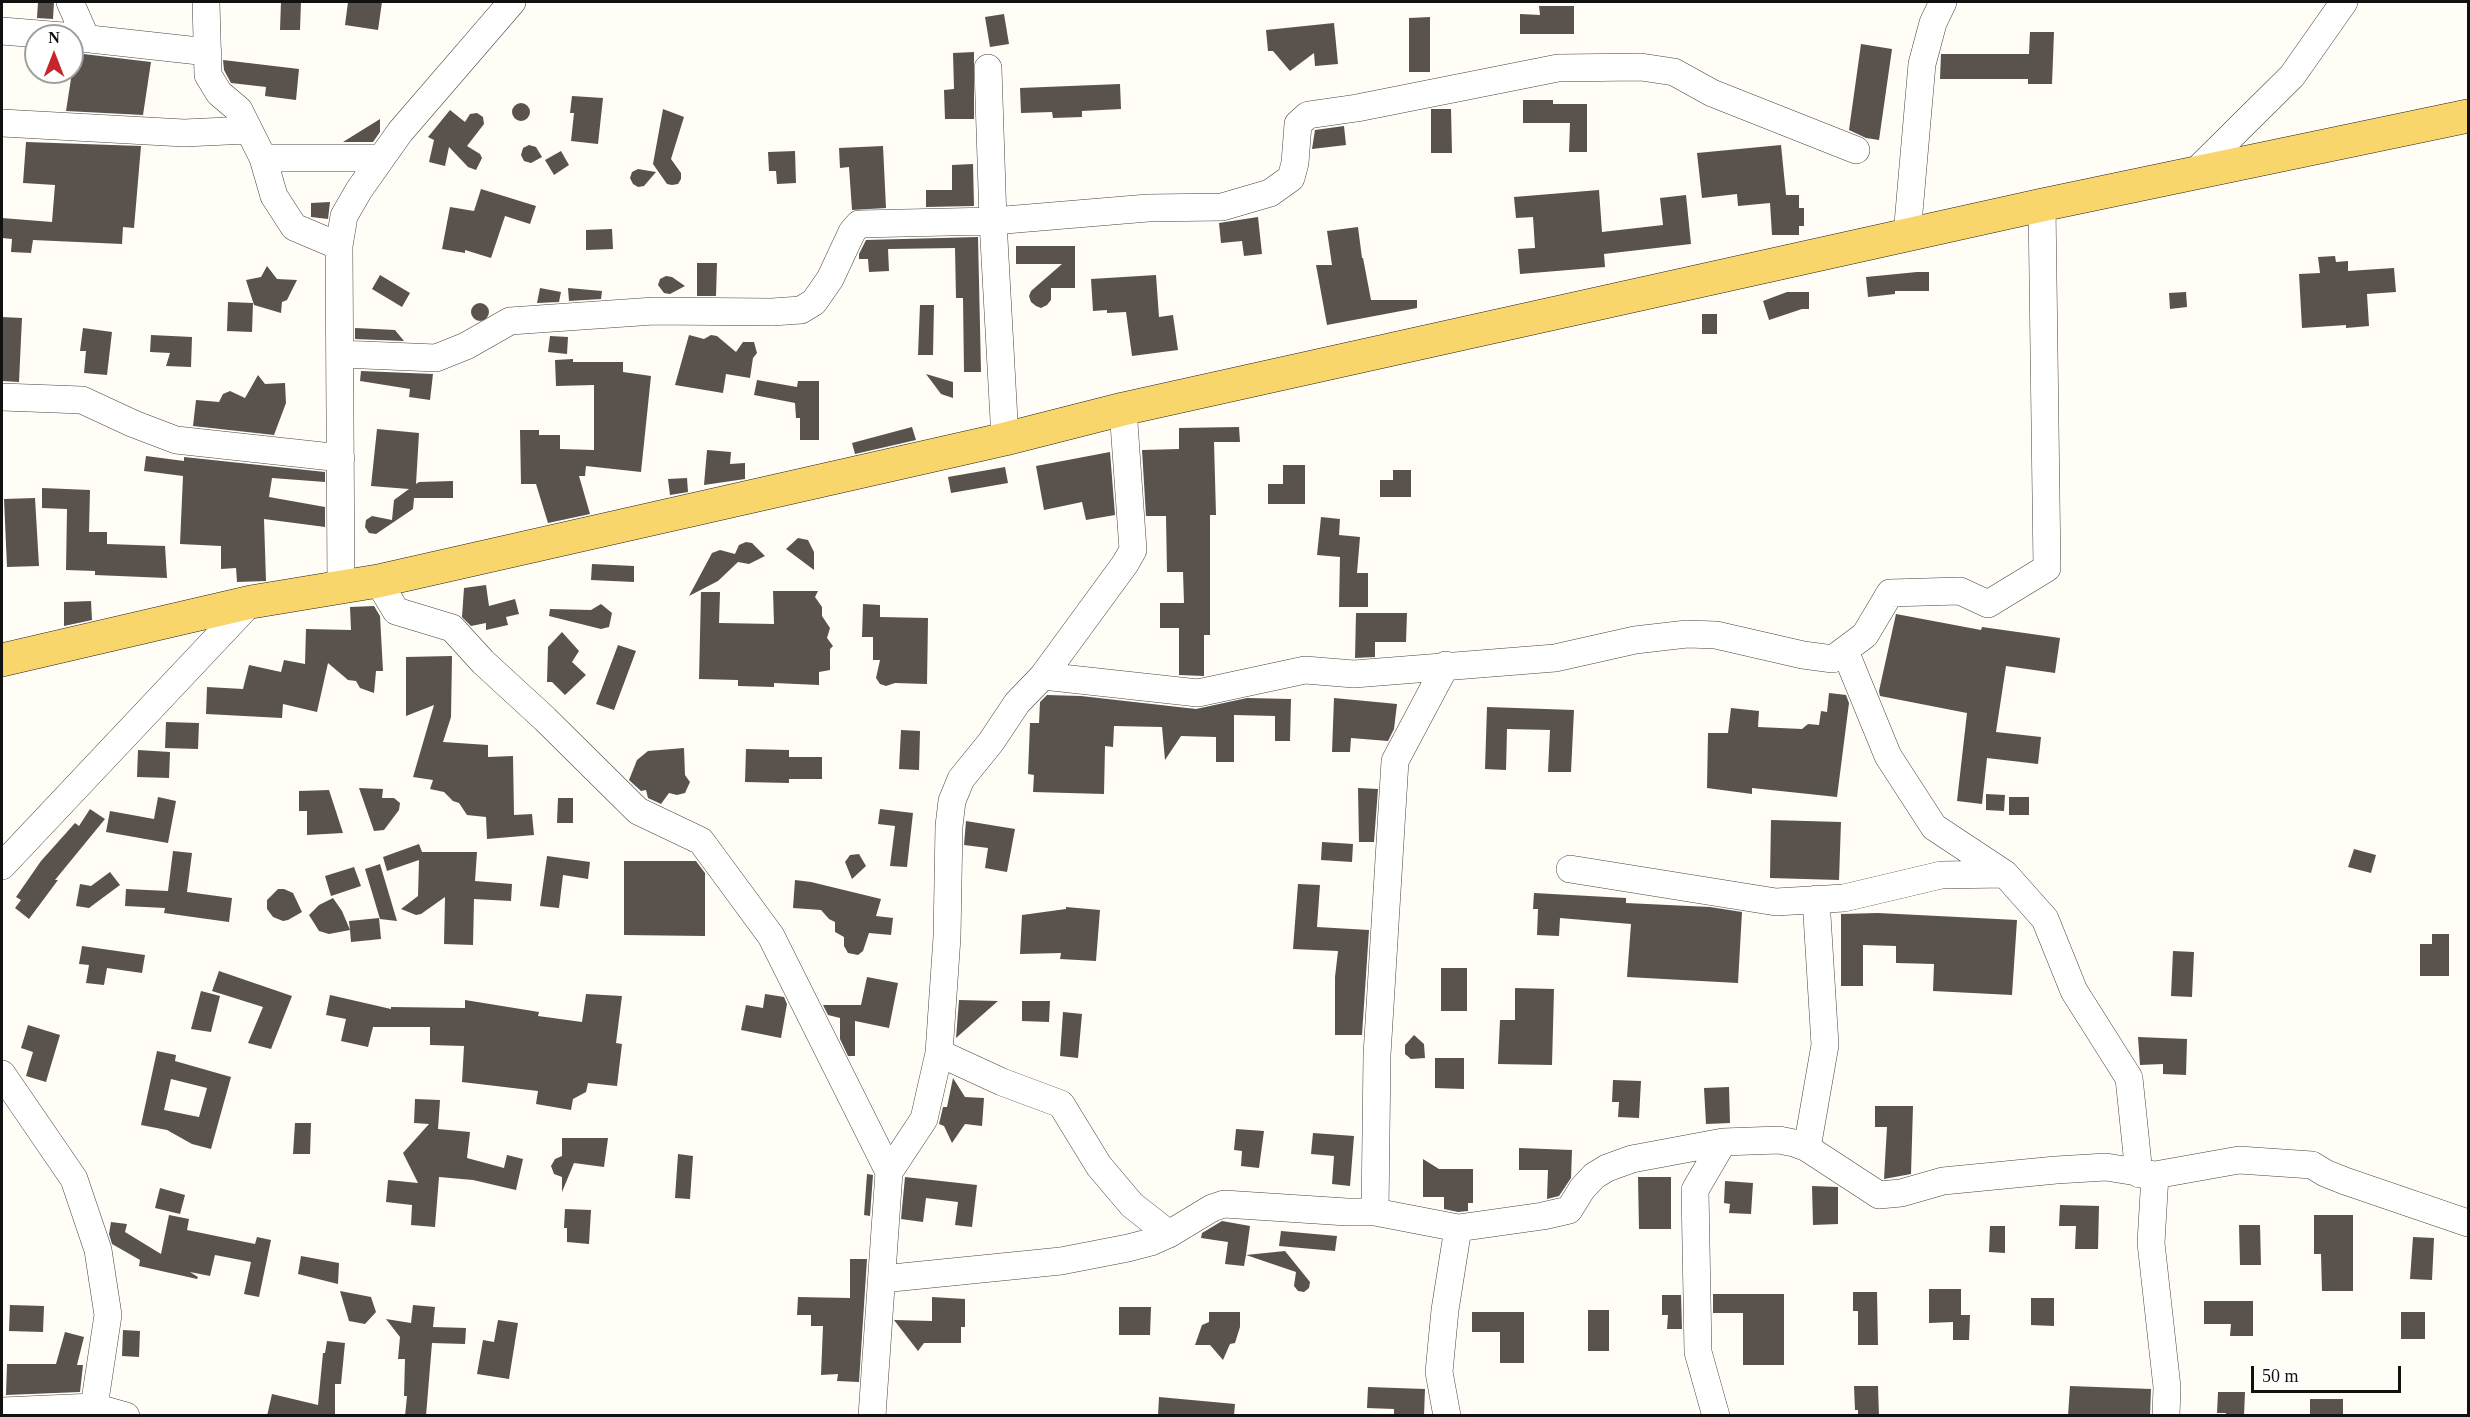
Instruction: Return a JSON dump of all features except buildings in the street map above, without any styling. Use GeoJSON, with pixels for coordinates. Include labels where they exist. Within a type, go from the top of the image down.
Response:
{"type":"FeatureCollection","features":[{"type":"Feature","properties":{"kind":"main road"},"geometry":{"type":"LineString","coordinates":[[2,660],[252,603],[378,581],[1005,439],[1123,409],[2042,205],[2469,116]]}},
{"type":"Feature","properties":{"kind":"street"},"geometry":{"type":"LineString","coordinates":[[70,2],[73,24]]}},
{"type":"Feature","properties":{"kind":"street"},"geometry":{"type":"LineString","coordinates":[[206,2],[208,75],[219,93],[239,110],[263,158],[274,196],[294,227],[339,246]]}},
{"type":"Feature","properties":{"kind":"street"},"geometry":{"type":"LineString","coordinates":[[340,589],[339,246],[344,216],[400,132],[512,2]]}},
{"type":"Feature","properties":{"kind":"street"},"geometry":{"type":"LineString","coordinates":[[1907,235],[1922,64],[1933,23],[1943,2]]}},
{"type":"Feature","properties":{"kind":"street"},"geometry":{"type":"LineString","coordinates":[[2195,172],[2292,76],[2344,2]]}},
{"type":"Feature","properties":{"kind":"street"},"geometry":{"type":"LineString","coordinates":[[2,31],[24,33]]}},
{"type":"Feature","properties":{"kind":"street"},"geometry":{"type":"LineString","coordinates":[[84,38],[208,52]]}},
{"type":"Feature","properties":{"kind":"street"},"geometry":{"type":"LineString","coordinates":[[340,354],[436,358],[466,346],[510,321],[654,311],[772,312],[801,310],[813,302],[830,279],[852,232],[859,224],[993,221],[1148,208],[1222,207],[1270,193],[1291,178],[1295,163],[1298,124],[1308,114],[1358,108],[1557,68],[1641,67],[1674,72],[1712,93],[1856,150]]}},
{"type":"Feature","properties":{"kind":"street"},"geometry":{"type":"LineString","coordinates":[[988,68],[993,221],[1005,439]]}},
{"type":"Feature","properties":{"kind":"street"},"geometry":{"type":"LineString","coordinates":[[2,123],[184,133],[249,130]]}},
{"type":"Feature","properties":{"kind":"street"},"geometry":{"type":"LineString","coordinates":[[263,158],[381,158]]}},
{"type":"Feature","properties":{"kind":"street"},"geometry":{"type":"LineString","coordinates":[[1043,676],[1198,693],[1305,670],[1354,674],[1555,658],[1635,640],[1687,634],[1716,635],[1803,655],[1833,659],[1865,634],[1890,593],[1960,591],[1988,604],[2047,568],[2042,205]]}},
{"type":"Feature","properties":{"kind":"street"},"geometry":{"type":"LineString","coordinates":[[2,397],[82,400],[176,440],[341,458]]}},
{"type":"Feature","properties":{"kind":"street"},"geometry":{"type":"LineString","coordinates":[[872,1416],[889,1173],[924,1119],[939,1053],[947,937],[949,826],[952,801],[961,779],[991,742],[1017,703],[1043,676],[1133,550],[1134,532],[1123,409]]}},
{"type":"Feature","properties":{"kind":"street"},"geometry":{"type":"LineString","coordinates":[[378,581],[396,611],[452,628],[483,662],[546,719],[638,811],[701,841],[771,936],[889,1173]]}},
{"type":"Feature","properties":{"kind":"street"},"geometry":{"type":"LineString","coordinates":[[2,866],[252,603]]}},
{"type":"Feature","properties":{"kind":"street"},"geometry":{"type":"LineString","coordinates":[[1845,651],[1888,756],[1934,827],[2005,874],[2045,919],[2074,991],[2129,1078],[2147,1174],[2151,1243],[2167,1387],[2166,1416]]}},
{"type":"Feature","properties":{"kind":"street"},"geometry":{"type":"LineString","coordinates":[[1375,1212],[1377,1055],[1395,761],[1446,665]]}},
{"type":"Feature","properties":{"kind":"street"},"geometry":{"type":"LineString","coordinates":[[1570,869],[1776,902],[1844,898],[1941,875],[2005,874]]}},
{"type":"Feature","properties":{"kind":"street"},"geometry":{"type":"LineString","coordinates":[[1808,1148],[1825,1045],[1816,899]]}},
{"type":"Feature","properties":{"kind":"street"},"geometry":{"type":"LineString","coordinates":[[939,1053],[1002,1082],[1060,1104],[1099,1166],[1132,1205],[1169,1234]]}},
{"type":"Feature","properties":{"kind":"street"},"geometry":{"type":"LineString","coordinates":[[2,1074],[74,1179],[98,1250],[108,1315],[94,1407]]}},
{"type":"Feature","properties":{"kind":"street"},"geometry":{"type":"LineString","coordinates":[[882,1279],[1061,1261],[1128,1248],[1169,1234],[1212,1208],[1224,1204],[1375,1212],[1458,1228],[1543,1216],[1569,1210],[1582,1189],[1594,1176],[1607,1167],[1632,1159],[1723,1142],[1779,1140],[1808,1148],[1879,1195],[1901,1193],[1943,1181],[2056,1170],[2106,1167],[2147,1174],[2239,1160],[2312,1165],[2345,1181],[2469,1223]]}},
{"type":"Feature","properties":{"kind":"street"},"geometry":{"type":"LineString","coordinates":[[1716,1416],[1698,1352],[1695,1190],[1723,1142]]}},
{"type":"Feature","properties":{"kind":"street"},"geometry":{"type":"LineString","coordinates":[[1447,1416],[1439,1372],[1458,1228]]}},
{"type":"Feature","properties":{"kind":"street"},"geometry":{"type":"LineString","coordinates":[[2,1411],[94,1407],[126,1416]]}}]}
